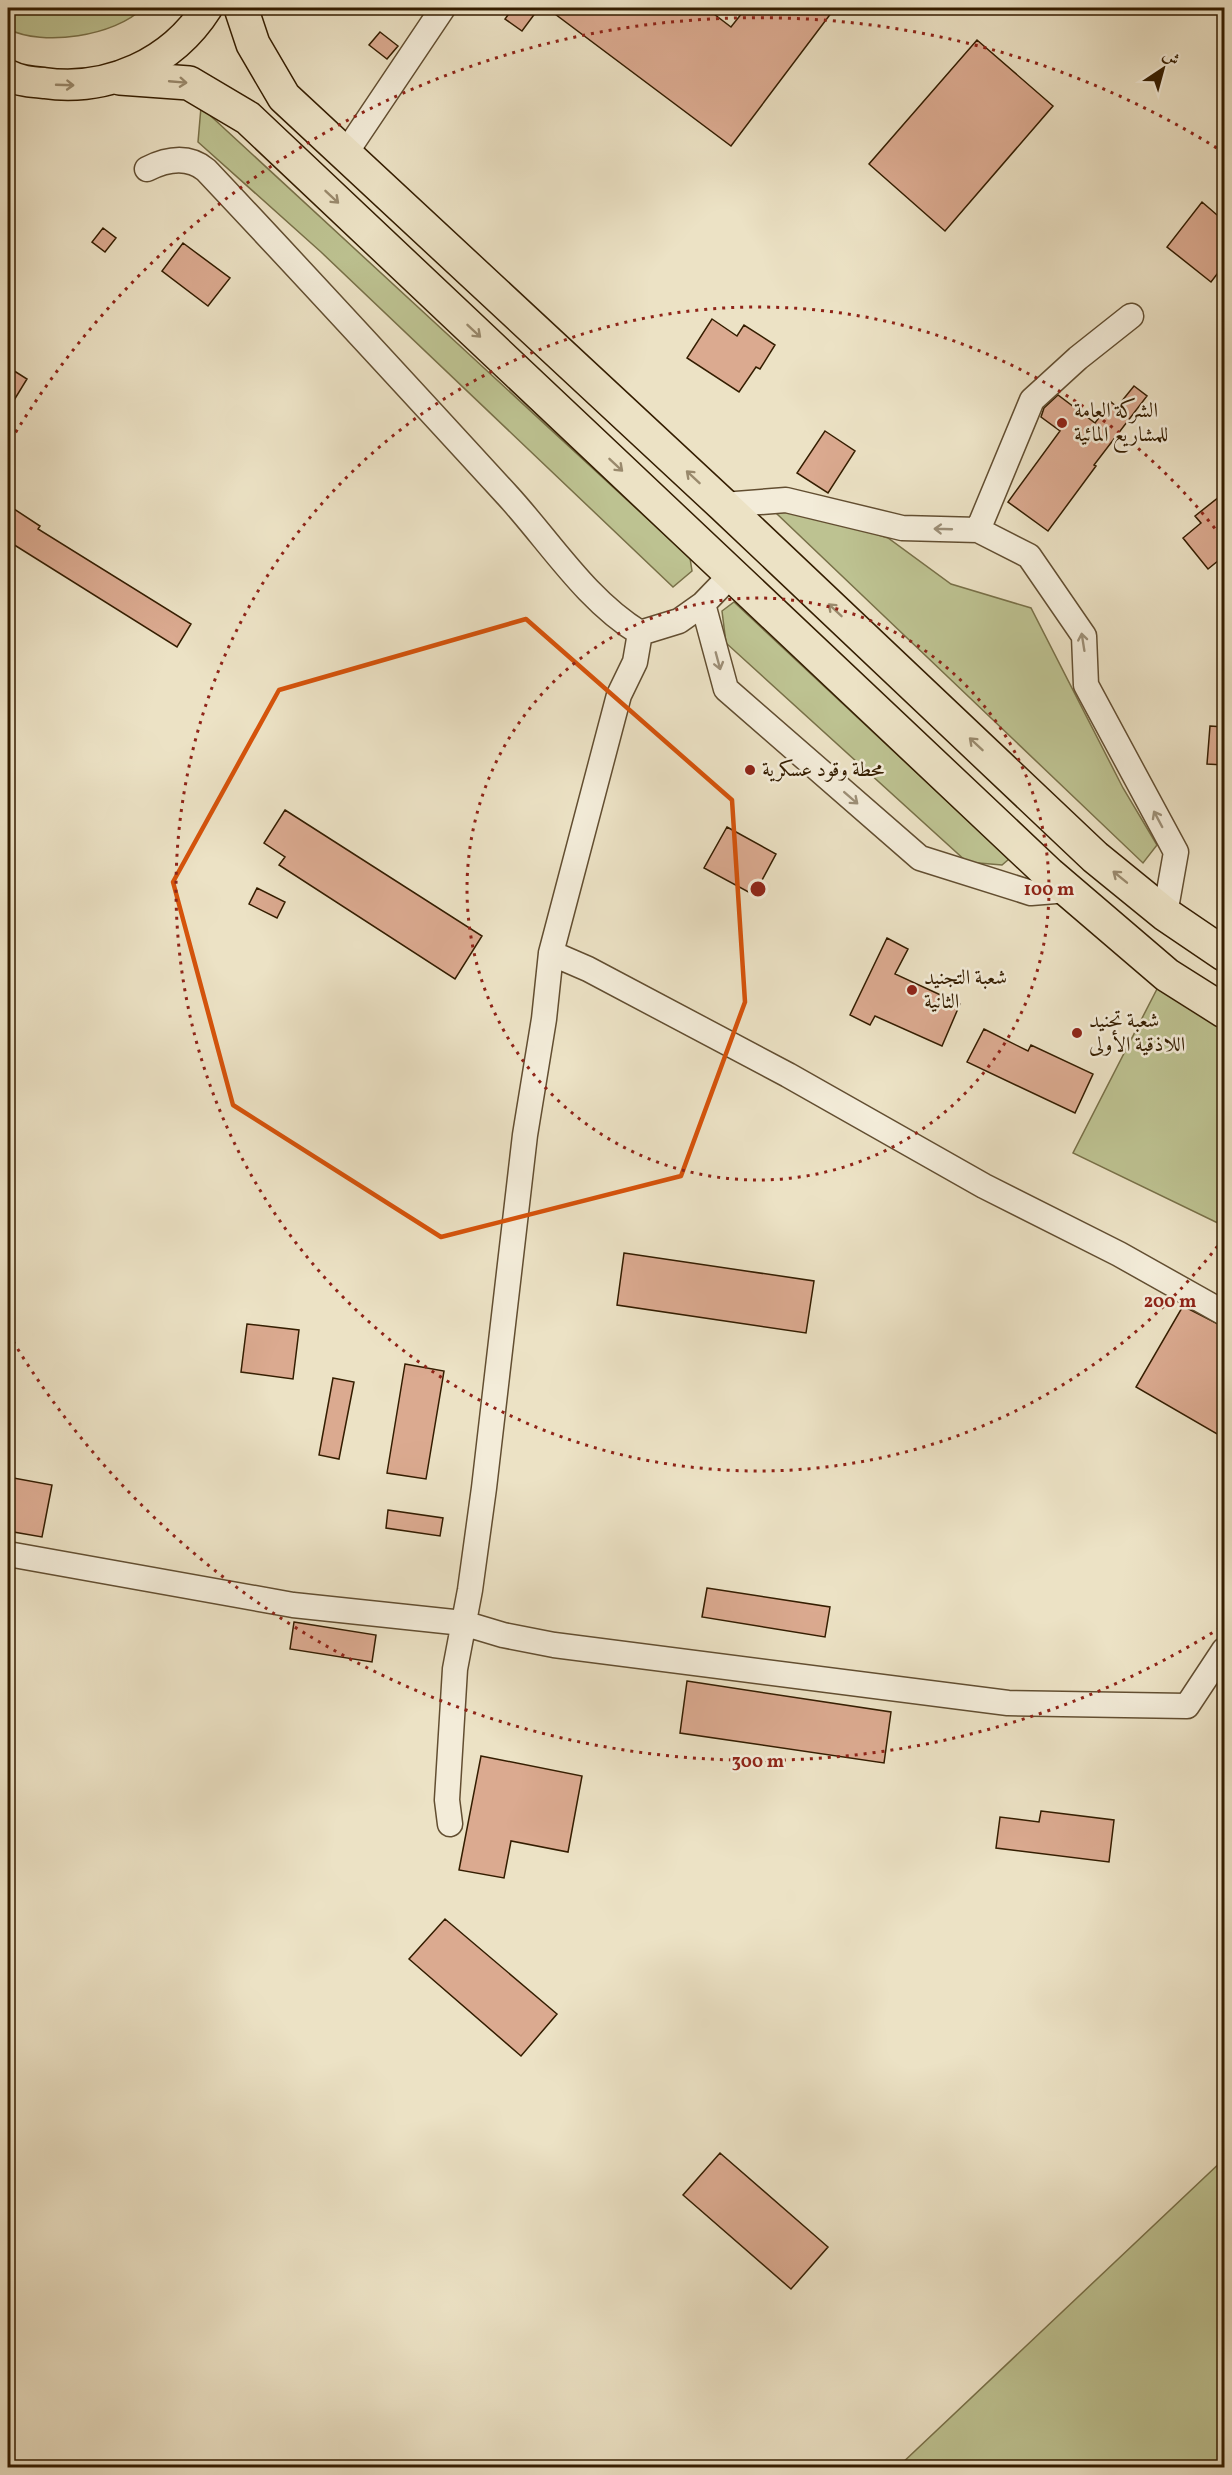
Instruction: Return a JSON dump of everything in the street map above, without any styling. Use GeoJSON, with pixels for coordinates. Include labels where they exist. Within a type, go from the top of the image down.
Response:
{"type":"FeatureCollection","features":[{"type":"Feature","properties":{"kind":"highway"},"geometry":{"type":"LineString","coordinates":[[241,8],[253,44],[284,97],[723,505],[1095,857],[1165,914],[1224,954]]}},
{"type":"Feature","properties":{"kind":"highway"},"geometry":{"type":"LineString","coordinates":[[120,78],[189,83],[248,118],[1068,890],[1167,975],[1224,1011]]}},
{"type":"Feature","properties":{"kind":"highway"},"geometry":{"type":"LineString","coordinates":[[1165,914],[1224,941]]}},
{"type":"Feature","properties":{"kind":"main road"},"geometry":{"type":"LineString","coordinates":[[8,75],[16,79],[68,87],[120,78],[149,64],[175,46],[207,8]]}},
{"type":"Feature","properties":{"kind":"street"},"geometry":{"type":"LineString","coordinates":[[345,154],[444,8]]}},
{"type":"Feature","properties":{"kind":"street"},"geometry":{"type":"LineString","coordinates":[[147,169],[163,161],[182,159],[197,163],[206,170],[503,491],[599,601],[621,621],[640,633],[679,621],[703,604],[732,575]]}},
{"type":"Feature","properties":{"kind":"street"},"geometry":{"type":"LineString","coordinates":[[978,530],[1032,400],[1078,358],[1131,316]]}},
{"type":"Feature","properties":{"kind":"street"},"geometry":{"type":"LineString","coordinates":[[723,505],[786,500],[902,528],[978,530],[1029,556],[1084,636],[1086,685],[1176,852],[1165,914]]}},
{"type":"Feature","properties":{"kind":"street"},"geometry":{"type":"LineString","coordinates":[[703,604],[726,689],[920,858],[1031,892],[1068,890]]}},
{"type":"Feature","properties":{"kind":"street"},"geometry":{"type":"LineString","coordinates":[[450,1824],[447,1800],[455,1670],[484,1488],[525,1135],[544,1019],[551,953],[619,695],[635,662],[640,633]]}},
{"type":"Feature","properties":{"kind":"street"},"geometry":{"type":"LineString","coordinates":[[551,953],[588,969],[788,1075],[984,1186],[1109,1249],[1224,1313]]}},
{"type":"Feature","properties":{"kind":"street"},"geometry":{"type":"LineString","coordinates":[[8,1554],[293,1605],[463,1623],[502,1635],[554,1645],[1008,1703],[1187,1706],[1224,1650]]}},
{"type":"Feature","properties":{"kind":"highlighted area"},"geometry":{"type":"Polygon","coordinates":[[[526,619],[732,800],[745,1002],[681,1176],[441,1237],[233,1105],[173,882],[279,690],[526,619]]]}},
{"type":"Feature","properties":{"kind":"green space"},"geometry":{"type":"Polygon","coordinates":[[[8,8],[143,8],[131,18],[115,26],[97,32],[59,38],[23,34],[8,29],[8,8]]]}},
{"type":"Feature","properties":{"kind":"green space"},"geometry":{"type":"Polygon","coordinates":[[[201,107],[690,558],[692,571],[673,587],[321,252],[198,142],[201,107]]]}},
{"type":"Feature","properties":{"kind":"green space"},"geometry":{"type":"Polygon","coordinates":[[[791,507],[888,538],[951,584],[1031,608],[1123,788],[1157,845],[1143,863],[776,513],[791,507]]]}},
{"type":"Feature","properties":{"kind":"green space"},"geometry":{"type":"Polygon","coordinates":[[[734,602],[1009,859],[1002,865],[967,862],[726,643],[722,611],[734,602]]]}},
{"type":"Feature","properties":{"kind":"green space"},"geometry":{"type":"Polygon","coordinates":[[[1158,987],[1224,1030],[1224,1226],[1073,1153],[1158,987]]]}},
{"type":"Feature","properties":{"kind":"green space"},"geometry":{"type":"Polygon","coordinates":[[[1224,2159],[1224,2467],[898,2467],[1224,2159]]]}},
{"type":"Feature","properties":{"kind":"building"},"geometry":{"type":"Polygon","coordinates":[[[513,8],[539,8],[522,31],[505,19],[513,8]]]}},
{"type":"Feature","properties":{"kind":"building"},"geometry":{"type":"Polygon","coordinates":[[[547,8],[706,8],[731,27],[746,8],[835,8],[731,146],[547,8]]]}},
{"type":"Feature","properties":{"kind":"building"},"geometry":{"type":"Polygon","coordinates":[[[380,32],[398,46],[387,59],[369,45],[380,32]]]}},
{"type":"Feature","properties":{"kind":"building"},"geometry":{"type":"Polygon","coordinates":[[[977,40],[1053,106],[945,231],[869,164],[977,40]]]}},
{"type":"Feature","properties":{"kind":"building"},"geometry":{"type":"Polygon","coordinates":[[[1202,202],[1224,221],[1224,265],[1211,282],[1167,247],[1202,202]]]}},
{"type":"Feature","properties":{"kind":"building"},"geometry":{"type":"Polygon","coordinates":[[[103,228],[116,238],[105,252],[92,242],[103,228]]]}},
{"type":"Feature","properties":{"kind":"building"},"geometry":{"type":"Polygon","coordinates":[[[183,243],[230,278],[208,306],[162,271],[183,243]]]}},
{"type":"Feature","properties":{"kind":"building"},"geometry":{"type":"Polygon","coordinates":[[[712,319],[737,336],[744,325],[775,345],[760,369],[756,367],[739,392],[687,358],[712,319]]]}},
{"type":"Feature","properties":{"kind":"building"},"geometry":{"type":"Polygon","coordinates":[[[8,367],[27,379],[8,410],[8,367]]]}},
{"type":"Feature","properties":{"kind":"building"},"geometry":{"type":"Polygon","coordinates":[[[1134,386],[1147,396],[1094,465],[1096,466],[1048,531],[1008,502],[1060,431],[1041,417],[1044,408],[1058,395],[1095,423],[1111,402],[1117,407],[1134,386]]]}},
{"type":"Feature","properties":{"kind":"building"},"geometry":{"type":"Polygon","coordinates":[[[825,431],[855,451],[828,493],[797,473],[825,431]]]}},
{"type":"Feature","properties":{"kind":"building"},"geometry":{"type":"Polygon","coordinates":[[[1224,493],[1224,556],[1208,569],[1183,538],[1201,523],[1195,516],[1224,493]]]}},
{"type":"Feature","properties":{"kind":"building"},"geometry":{"type":"Polygon","coordinates":[[[8,505],[40,526],[38,529],[191,624],[177,647],[8,541],[8,505]]]}},
{"type":"Feature","properties":{"kind":"building"},"geometry":{"type":"Polygon","coordinates":[[[1210,726],[1224,727],[1224,765],[1207,764],[1210,726]]]}},
{"type":"Feature","properties":{"kind":"building"},"geometry":{"type":"Polygon","coordinates":[[[285,810],[482,936],[455,979],[279,865],[285,857],[264,843],[285,810]]]}},
{"type":"Feature","properties":{"kind":"building"},"geometry":{"type":"Polygon","coordinates":[[[727,827],[776,854],[754,895],[704,868],[727,827]]]}},
{"type":"Feature","properties":{"kind":"building"},"geometry":{"type":"Polygon","coordinates":[[[257,888],[285,902],[277,918],[249,904],[257,888]]]}},
{"type":"Feature","properties":{"kind":"building"},"geometry":{"type":"Polygon","coordinates":[[[887,938],[908,949],[895,974],[960,1004],[942,1046],[875,1016],[870,1025],[850,1015],[887,938]]]}},
{"type":"Feature","properties":{"kind":"building"},"geometry":{"type":"Polygon","coordinates":[[[984,1029],[1028,1051],[1031,1045],[1093,1074],[1075,1113],[967,1062],[984,1029]]]}},
{"type":"Feature","properties":{"kind":"building"},"geometry":{"type":"Polygon","coordinates":[[[624,1253],[814,1281],[806,1333],[617,1305],[624,1253]]]}},
{"type":"Feature","properties":{"kind":"building"},"geometry":{"type":"Polygon","coordinates":[[[1183,1306],[1224,1327],[1224,1438],[1136,1387],[1183,1306]]]}},
{"type":"Feature","properties":{"kind":"building"},"geometry":{"type":"Polygon","coordinates":[[[247,1324],[299,1330],[293,1379],[241,1372],[247,1324]]]}},
{"type":"Feature","properties":{"kind":"building"},"geometry":{"type":"Polygon","coordinates":[[[405,1364],[444,1371],[426,1479],[387,1473],[405,1364]]]}},
{"type":"Feature","properties":{"kind":"building"},"geometry":{"type":"Polygon","coordinates":[[[333,1378],[354,1382],[339,1459],[319,1455],[333,1378]]]}},
{"type":"Feature","properties":{"kind":"building"},"geometry":{"type":"Polygon","coordinates":[[[8,1477],[52,1485],[42,1537],[8,1531],[8,1477]]]}},
{"type":"Feature","properties":{"kind":"building"},"geometry":{"type":"Polygon","coordinates":[[[388,1510],[443,1518],[440,1536],[386,1528],[388,1510]]]}},
{"type":"Feature","properties":{"kind":"building"},"geometry":{"type":"Polygon","coordinates":[[[707,1588],[830,1607],[825,1637],[702,1617],[707,1588]]]}},
{"type":"Feature","properties":{"kind":"building"},"geometry":{"type":"Polygon","coordinates":[[[294,1622],[376,1635],[372,1662],[290,1649],[294,1622]]]}},
{"type":"Feature","properties":{"kind":"building"},"geometry":{"type":"Polygon","coordinates":[[[687,1681],[891,1712],[884,1763],[680,1733],[687,1681]]]}},
{"type":"Feature","properties":{"kind":"building"},"geometry":{"type":"Polygon","coordinates":[[[481,1756],[582,1776],[568,1852],[511,1841],[504,1878],[459,1870],[481,1756]]]}},
{"type":"Feature","properties":{"kind":"building"},"geometry":{"type":"Polygon","coordinates":[[[1041,1811],[1114,1820],[1109,1862],[996,1848],[1000,1817],[1039,1822],[1041,1811]]]}},
{"type":"Feature","properties":{"kind":"building"},"geometry":{"type":"Polygon","coordinates":[[[445,1919],[557,2014],[521,2056],[409,1959],[445,1919]]]}},
{"type":"Feature","properties":{"kind":"building"},"geometry":{"type":"Polygon","coordinates":[[[720,2153],[828,2247],[791,2289],[683,2195],[720,2153]]]}},
{"type":"Feature","properties":{"kind":"place","name":"الشركة العامة للمشاريع المائية"},"geometry":{"type":"Point","coordinates":[1062,423]}},
{"type":"Feature","properties":{"kind":"place","name":"محطة وقود عسكرية"},"geometry":{"type":"Point","coordinates":[750,770]}},
{"type":"Feature","properties":{"kind":"place","name":"شعبة التجنيد الثانية"},"geometry":{"type":"Point","coordinates":[912,990]}},
{"type":"Feature","properties":{"kind":"place","name":"شعبة تجنيد اللاذقية الأولى"},"geometry":{"type":"Point","coordinates":[1077,1033]}}]}
